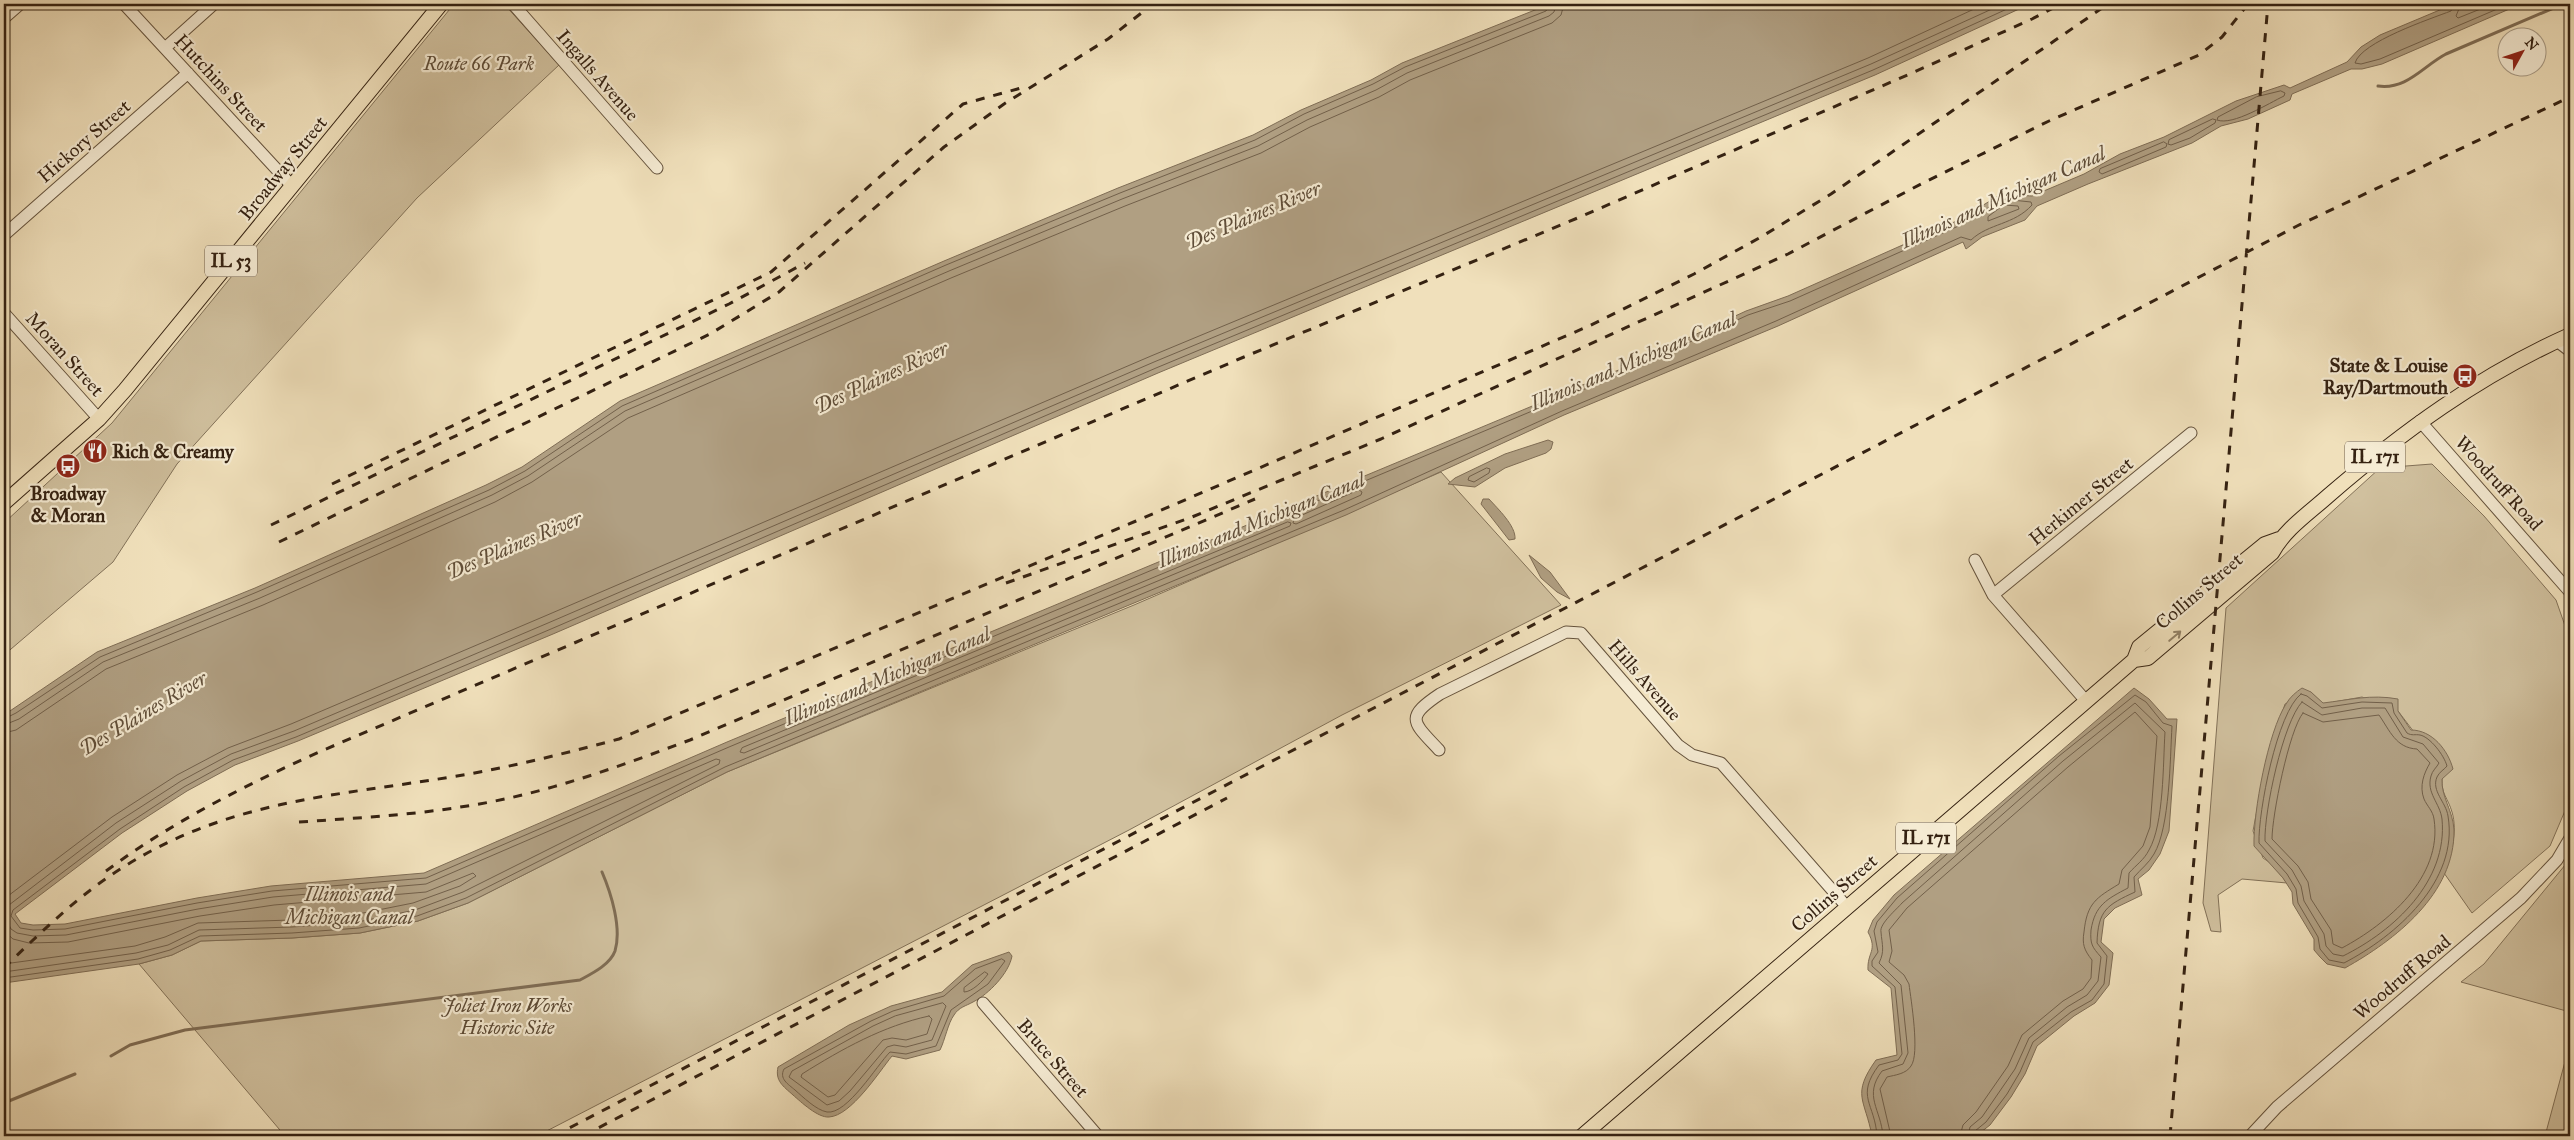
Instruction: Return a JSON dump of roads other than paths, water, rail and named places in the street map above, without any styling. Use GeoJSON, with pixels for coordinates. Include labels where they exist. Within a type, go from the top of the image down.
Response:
{"type":"FeatureCollection","features":[{"type":"Feature","properties":{"kind":"main road","name":"Broadway Street"},"geometry":{"type":"LineString","coordinates":[[4,503],[99,419],[125,390],[441,4]]}},
{"type":"Feature","properties":{"kind":"main road","name":"IL 171"},"geometry":{"type":"LineString","coordinates":[[2420,421],[2482,381],[2570,335]]}},
{"type":"Feature","properties":{"kind":"main road","name":"Collins Street"},"geometry":{"type":"LineString","coordinates":[[1582,1136],[2134,660],[2139,648],[2264,544],[2279,539],[2420,421]]}},
{"type":"Feature","properties":{"kind":"street"},"geometry":{"type":"LineString","coordinates":[[4,18],[20,4]]}},
{"type":"Feature","properties":{"kind":"street","name":"Hutchins Street"},"geometry":{"type":"LineString","coordinates":[[124,4],[292,186]]}},
{"type":"Feature","properties":{"kind":"street"},"geometry":{"type":"LineString","coordinates":[[165,48],[214,4]]}},
{"type":"Feature","properties":{"kind":"street","name":"Ingalls Avenue"},"geometry":{"type":"LineString","coordinates":[[513,4],[656,168]]}},
{"type":"Feature","properties":{"kind":"street","name":"Hickory Street"},"geometry":{"type":"LineString","coordinates":[[4,235],[188,73]]}},
{"type":"Feature","properties":{"kind":"street","name":"Moran Street"},"geometry":{"type":"LineString","coordinates":[[4,313],[99,419]]}},
{"type":"Feature","properties":{"kind":"street"},"geometry":{"type":"LineString","coordinates":[[2557,341],[2570,351]]}},
{"type":"Feature","properties":{"kind":"street","name":"Woodruff Road"},"geometry":{"type":"LineString","coordinates":[[2420,421],[2570,592]]}},
{"type":"Feature","properties":{"kind":"street","name":"Herkimer Street"},"geometry":{"type":"LineString","coordinates":[[1993,595],[2191,433]]}},
{"type":"Feature","properties":{"kind":"street"},"geometry":{"type":"LineString","coordinates":[[1975,560],[1993,595],[2086,701]]}},
{"type":"Feature","properties":{"kind":"street","name":"Hills Avenue"},"geometry":{"type":"LineString","coordinates":[[1439,750],[1416,723],[1415,716],[1426,703],[1440,694],[1566,632],[1581,633],[1678,744],[1692,755],[1721,763],[1847,907]]}},
{"type":"Feature","properties":{"kind":"street","name":"Woodruff Road"},"geometry":{"type":"LineString","coordinates":[[2250,1136],[2277,1107],[2522,898],[2557,860],[2570,838]]}},
{"type":"Feature","properties":{"kind":"street","name":"Bruce Street"},"geometry":{"type":"LineString","coordinates":[[982,1003],[1098,1136]]}},
{"type":"Feature","properties":{"kind":"water"},"geometry":{"type":"Polygon","coordinates":[[[1550,4],[2030,4],[1875,75],[1158,373],[553,634],[298,741],[235,765],[187,791],[122,833],[15,914],[21,923],[33,925],[65,924],[197,898],[271,886],[424,873],[727,742],[1621,369],[1746,311],[1788,296],[1961,219],[2001,194],[2032,196],[2084,174],[2120,154],[2164,137],[2236,101],[2284,85],[2290,88],[2347,62],[2361,47],[2380,35],[2454,4],[2521,4],[2382,64],[2362,69],[2351,69],[2292,94],[2290,100],[2248,119],[2221,126],[2192,143],[2037,206],[2025,220],[1982,237],[1966,249],[1963,242],[1778,326],[1564,415],[1346,515],[727,772],[468,903],[418,921],[360,933],[292,938],[201,941],[172,955],[139,964],[4,983],[4,715],[97,652],[255,588],[486,485],[522,467],[620,401],[944,261],[1118,188],[1253,135],[1301,110],[1371,80],[1402,63],[1550,4]]]}},
{"type":"Feature","properties":{"kind":"water"},"geometry":{"type":"Polygon","coordinates":[[[1548,440],[1553,442],[1551,449],[1546,453],[1505,468],[1475,487],[1448,484],[1455,478],[1505,454],[1548,440]]]}},
{"type":"Feature","properties":{"kind":"water"},"geometry":{"type":"Polygon","coordinates":[[[1483,499],[1489,499],[1506,518],[1513,529],[1515,539],[1509,540],[1481,504],[1483,499]]]}},
{"type":"Feature","properties":{"kind":"water"},"geometry":{"type":"Polygon","coordinates":[[[1529,555],[1550,572],[1570,599],[1557,592],[1541,578],[1529,555]]]}},
{"type":"Feature","properties":{"kind":"water"},"geometry":{"type":"Polygon","coordinates":[[[2134,688],[2149,699],[2167,719],[2177,719],[2169,831],[2160,854],[2149,870],[2138,879],[2142,895],[2115,908],[2104,919],[2101,942],[2113,953],[2109,985],[2095,1003],[2074,1016],[2037,1046],[2025,1074],[2011,1097],[1990,1125],[1976,1136],[1872,1136],[1862,1097],[1864,1081],[1876,1060],[1897,1055],[1891,988],[1868,970],[1872,943],[1868,932],[1873,920],[1894,895],[2134,688]]]}},
{"type":"Feature","properties":{"kind":"water"},"geometry":{"type":"Polygon","coordinates":[[[2302,688],[2311,692],[2323,703],[2369,697],[2398,699],[2398,711],[2411,730],[2426,733],[2438,742],[2451,762],[2453,769],[2442,779],[2443,792],[2452,816],[2454,830],[2452,853],[2444,875],[2433,894],[2419,912],[2402,929],[2364,957],[2345,968],[2327,964],[2314,950],[2314,939],[2293,904],[2292,892],[2283,878],[2254,846],[2259,794],[2273,733],[2288,701],[2302,688]]]}},
{"type":"Feature","properties":{"kind":"water"},"geometry":{"type":"Polygon","coordinates":[[[1009,952],[1012,956],[1003,976],[985,994],[956,1012],[950,1022],[940,1050],[906,1059],[892,1056],[864,1092],[837,1115],[825,1117],[815,1112],[786,1089],[779,1080],[778,1067],[849,1025],[891,1006],[942,992],[972,965],[1009,952]]]}},
{"type":"Feature","properties":{"kind":"waterway"},"geometry":{"type":"LineString","coordinates":[[2378,86],[2388,86],[2406,81],[2446,54],[2563,4]]}},
{"type":"Feature","properties":{"kind":"waterway"},"geometry":{"type":"LineString","coordinates":[[111,1056],[130,1045],[185,1030],[580,980],[595,972],[609,961],[613,956],[617,942],[612,900],[602,872]]}},
{"type":"Feature","properties":{"kind":"waterway"},"geometry":{"type":"LineString","coordinates":[[4,1103],[75,1074]]}},
{"type":"Feature","properties":{"kind":"railway"},"geometry":{"type":"LineString","coordinates":[[279,542],[710,334],[779,292],[944,147],[1004,104],[1108,39],[1153,4]]}},
{"type":"Feature","properties":{"kind":"railway"},"geometry":{"type":"LineString","coordinates":[[106,871],[131,853],[209,806],[319,752],[1244,357],[1580,217],[1912,73],[2061,4]]}},
{"type":"Feature","properties":{"kind":"railway"},"geometry":{"type":"LineString","coordinates":[[4,968],[62,914],[108,877],[165,844],[206,826],[286,803],[478,772],[619,739],[1136,521],[1589,326],[1694,274],[1761,237],[1831,194],[2108,4]]}},
{"type":"Feature","properties":{"kind":"railway"},"geometry":{"type":"LineString","coordinates":[[1006,583],[1192,517],[1381,439],[1788,254],[1921,184],[2049,121],[2199,55],[2222,37],[2248,4]]}},
{"type":"Feature","properties":{"kind":"railway"},"geometry":{"type":"LineString","coordinates":[[2170,1136],[2268,4]]}},
{"type":"Feature","properties":{"kind":"railway"},"geometry":{"type":"LineString","coordinates":[[332,484],[771,272],[963,104],[1021,88]]}},
{"type":"Feature","properties":{"kind":"railway"},"geometry":{"type":"LineString","coordinates":[[554,1136],[2297,226],[2570,97]]}},
{"type":"Feature","properties":{"kind":"railway"},"geometry":{"type":"LineString","coordinates":[[271,525],[729,304],[805,263]]}},
{"type":"Feature","properties":{"kind":"railway"},"geometry":{"type":"LineString","coordinates":[[299,822],[408,814],[473,805],[556,786],[610,769],[690,740],[1255,499]]}},
{"type":"Feature","properties":{"kind":"railway"},"geometry":{"type":"LineString","coordinates":[[583,1136],[1227,798]]}},
{"type":"Feature","properties":{"kind":"place","name":"State & Louise Ray/Dartmouth"},"geometry":{"type":"Point","coordinates":[2465,376]}},
{"type":"Feature","properties":{"kind":"place","name":"Rich & Creamy"},"geometry":{"type":"Point","coordinates":[95,451]}},
{"type":"Feature","properties":{"kind":"place","name":"Broadway & Moran"},"geometry":{"type":"Point","coordinates":[68,466]}},
{"type":"Feature","properties":{"kind":"park label","name":"Route 66 Park"},"geometry":{"type":"Point","coordinates":[479,63]}},
{"type":"Feature","properties":{"kind":"park label","name":"Joliet Iron Works Historic Site"},"geometry":{"type":"Point","coordinates":[507,1016]}},
{"type":"Feature","properties":{"kind":"water label","name":"Illinois and Michigan Canal"},"geometry":{"type":"Point","coordinates":[2003,197]}},
{"type":"Feature","properties":{"kind":"water label","name":"Des Plaines River"},"geometry":{"type":"Point","coordinates":[1253,215]}},
{"type":"Feature","properties":{"kind":"water label","name":"Illinois and Michigan Canal"},"geometry":{"type":"Point","coordinates":[1633,361]}},
{"type":"Feature","properties":{"kind":"water label","name":"Des Plaines River"},"geometry":{"type":"Point","coordinates":[881,377]}},
{"type":"Feature","properties":{"kind":"water label","name":"Illinois and Michigan Canal"},"geometry":{"type":"Point","coordinates":[1261,520]}},
{"type":"Feature","properties":{"kind":"water label","name":"Des Plaines River"},"geometry":{"type":"Point","coordinates":[514,545]}},
{"type":"Feature","properties":{"kind":"water label","name":"Illinois and Michigan Canal"},"geometry":{"type":"Point","coordinates":[887,676]}},
{"type":"Feature","properties":{"kind":"water label","name":"Des Plaines River"},"geometry":{"type":"Point","coordinates":[143,713]}},
{"type":"Feature","properties":{"kind":"water label","name":"Illinois and Michigan Canal"},"geometry":{"type":"Point","coordinates":[349,906]}}]}
